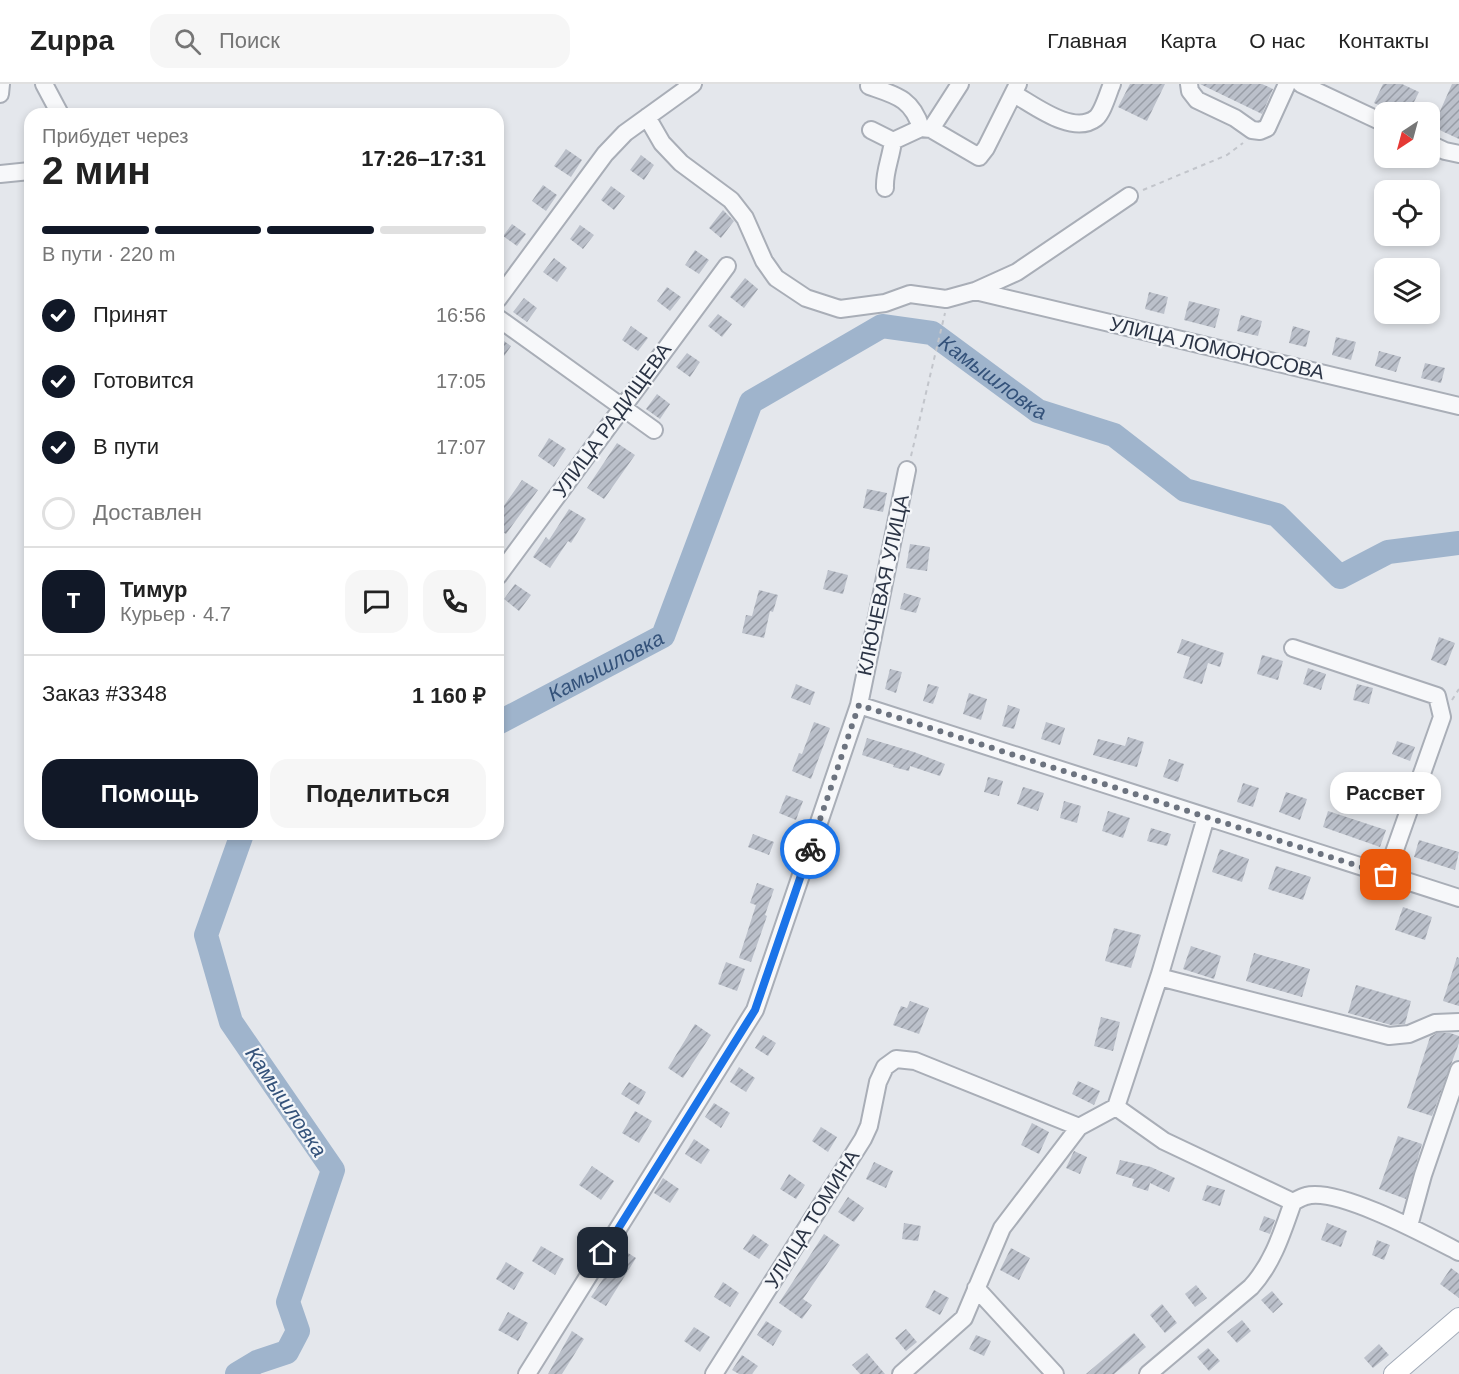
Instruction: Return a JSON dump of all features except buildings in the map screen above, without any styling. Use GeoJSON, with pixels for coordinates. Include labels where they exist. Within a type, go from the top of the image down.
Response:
{"type":"FeatureCollection","features":[{"type":"Feature","properties":{"kind":"main road"},"geometry":{"type":"LineString","coordinates":[[1394,1374],[1459,1318]]}},
{"type":"Feature","properties":{"kind":"street"},"geometry":{"type":"LineString","coordinates":[[0,94],[1,84]]}},
{"type":"Feature","properties":{"kind":"street"},"geometry":{"type":"LineString","coordinates":[[44,84],[57,108]]}},
{"type":"Feature","properties":{"kind":"street"},"geometry":{"type":"LineString","coordinates":[[504,291],[605,154],[625,133],[693,84]]}},
{"type":"Feature","properties":{"kind":"street"},"geometry":{"type":"LineString","coordinates":[[871,130],[893,141],[926,128],[960,84]]}},
{"type":"Feature","properties":{"kind":"street"},"geometry":{"type":"LineString","coordinates":[[869,86],[899,96],[908,103],[926,128],[979,157],[986,148],[1016,89],[1049,115],[1085,124],[1098,117],[1112,84]]}},
{"type":"Feature","properties":{"kind":"street"},"geometry":{"type":"LineString","coordinates":[[1189,84],[1190,91],[1197,100],[1235,118],[1252,130],[1260,131],[1267,128],[1287,84]]}},
{"type":"Feature","properties":{"kind":"street"},"geometry":{"type":"LineString","coordinates":[[1301,84],[1374,118]]}},
{"type":"Feature","properties":{"kind":"street"},"geometry":{"type":"LineString","coordinates":[[647,117],[662,143],[681,163],[731,200],[746,218],[764,261],[776,278],[806,298],[840,309],[885,303],[910,294],[946,299],[975,291],[1017,272],[1129,196]]}},
{"type":"Feature","properties":{"kind":"street"},"geometry":{"type":"LineString","coordinates":[[885,188],[884,175],[891,158],[893,141]]}},
{"type":"Feature","properties":{"kind":"street"},"geometry":{"type":"LineString","coordinates":[[1440,149],[1459,154]]}},
{"type":"Feature","properties":{"kind":"street"},"geometry":{"type":"LineString","coordinates":[[0,174],[24,172]]}},
{"type":"Feature","properties":{"kind":"street","name":"УЛИЦА РАДИЩЕВА"},"geometry":{"type":"LineString","coordinates":[[504,568],[727,266]]}},
{"type":"Feature","properties":{"kind":"street","name":"УЛИЦА ЛОМОНОСОВА"},"geometry":{"type":"LineString","coordinates":[[975,291],[1459,406]]}},
{"type":"Feature","properties":{"kind":"street"},"geometry":{"type":"LineString","coordinates":[[504,322],[654,430]]}},
{"type":"Feature","properties":{"kind":"street","name":"КЛЮЧЕВАЯ УЛИЦА"},"geometry":{"type":"LineString","coordinates":[[527,1374],[755,1010],[859,705],[907,470]]}},
{"type":"Feature","properties":{"kind":"street"},"geometry":{"type":"LineString","coordinates":[[1293,648],[1437,696],[1442,717],[1386,875]]}},
{"type":"Feature","properties":{"kind":"street"},"geometry":{"type":"LineString","coordinates":[[859,705],[1459,898]]}},
{"type":"Feature","properties":{"kind":"street"},"geometry":{"type":"LineString","coordinates":[[901,1374],[964,1318],[1002,1228],[1079,1127],[1116,1107],[1159,977],[1206,817]]}},
{"type":"Feature","properties":{"kind":"street"},"geometry":{"type":"LineString","coordinates":[[1159,977],[1389,1036],[1409,1034],[1435,1023],[1459,1022]]}},
{"type":"Feature","properties":{"kind":"street","name":"УЛИЦА ТОМИНА"},"geometry":{"type":"LineString","coordinates":[[714,1374],[863,1139],[869,1126],[878,1082],[885,1067],[896,1059],[915,1061],[1079,1127]]}},
{"type":"Feature","properties":{"kind":"street"},"geometry":{"type":"LineString","coordinates":[[1409,1226],[1423,1175],[1459,1070]]}},
{"type":"Feature","properties":{"kind":"street"},"geometry":{"type":"LineString","coordinates":[[1116,1107],[1164,1141],[1293,1202]]}},
{"type":"Feature","properties":{"kind":"street"},"geometry":{"type":"LineString","coordinates":[[1148,1374],[1251,1287],[1263,1274],[1273,1256],[1293,1202],[1307,1195],[1331,1197],[1370,1209],[1459,1252]]}},
{"type":"Feature","properties":{"kind":"street"},"geometry":{"type":"LineString","coordinates":[[976,1287],[1055,1374]]}},
{"type":"Feature","properties":{"kind":"path"},"geometry":{"type":"LineString","coordinates":[[1129,196],[1227,155],[1260,131]]}},
{"type":"Feature","properties":{"kind":"path"},"geometry":{"type":"LineString","coordinates":[[907,470],[945,318]]}},
{"type":"Feature","properties":{"kind":"waterway","name":"Камышловка"},"geometry":{"type":"LineString","coordinates":[[504,720],[663,636],[751,402],[882,326],[932,333],[1038,411],[1114,435],[1185,490],[1277,515],[1340,577],[1388,552],[1459,543]]}},
{"type":"Feature","properties":{"kind":"waterway","name":"Камышловка"},"geometry":{"type":"LineString","coordinates":[[237,1374],[257,1362],[287,1352],[298,1331],[288,1302],[333,1170],[231,1022],[206,935],[240,840]]}},
{"type":"Feature","properties":{"kind":"way so far"},"geometry":{"type":"LineString","coordinates":[[810,849],[859,705],[1386,875]]}},
{"type":"Feature","properties":{"kind":"place","name":"Рассвет"},"geometry":{"type":"Point","coordinates":[1386,875]}},
{"type":"Feature","properties":{"kind":"route"},"geometry":{"type":"LineString","coordinates":[[603,1253],[755,1010],[810,849]]}}]}
